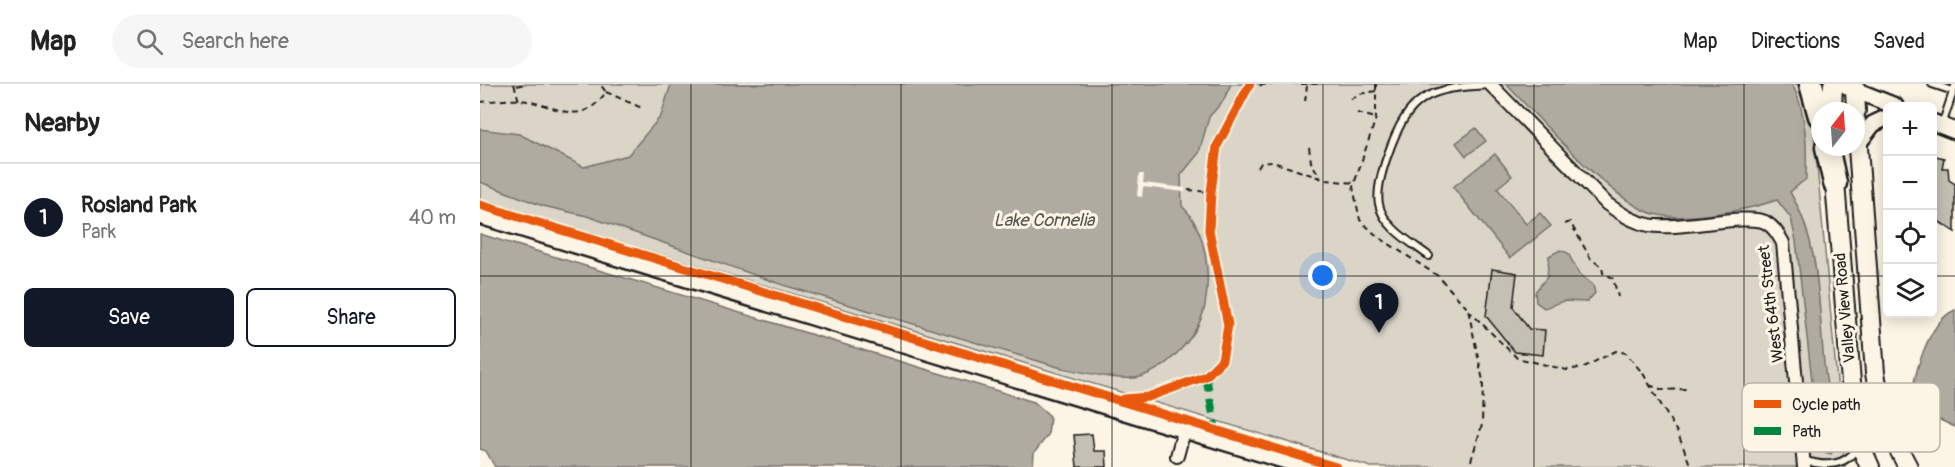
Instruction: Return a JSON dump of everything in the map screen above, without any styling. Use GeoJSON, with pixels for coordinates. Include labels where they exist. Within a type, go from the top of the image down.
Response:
{"type":"FeatureCollection","features":[{"type":"Feature","properties":{"kind":"highway"},"geometry":{"type":"LineString","coordinates":[[1811,84],[1816,102]]}},
{"type":"Feature","properties":{"kind":"highway"},"geometry":{"type":"LineString","coordinates":[[1829,156],[1835,183]]}},
{"type":"Feature","properties":{"kind":"main road"},"geometry":{"type":"LineString","coordinates":[[1832,102],[1833,84]]}},
{"type":"Feature","properties":{"kind":"main road"},"geometry":{"type":"LineString","coordinates":[[1852,86],[1855,102]]}},
{"type":"Feature","properties":{"kind":"main road","name":"Valley View Road"},"geometry":{"type":"LineString","coordinates":[[1834,156],[1851,383]]}},
{"type":"Feature","properties":{"kind":"main road","name":"Valley View Road"},"geometry":{"type":"LineString","coordinates":[[1858,156],[1877,383]]}},
{"type":"Feature","properties":{"kind":"main road","name":"Valley View Road"},"geometry":{"type":"LineString","coordinates":[[1864,452],[1870,467]]}},
{"type":"Feature","properties":{"kind":"main road","name":"Valley View Road"},"geometry":{"type":"LineString","coordinates":[[1900,452],[1908,467]]}},
{"type":"Feature","properties":{"kind":"street","name":"West 64th Street"},"geometry":{"type":"LineString","coordinates":[[1490,85],[1607,204],[1625,216],[1649,225],[1751,220],[1763,221],[1774,228],[1783,243],[1796,383]]}},
{"type":"Feature","properties":{"kind":"street"},"geometry":{"type":"LineString","coordinates":[[1852,86],[1886,102]]}},
{"type":"Feature","properties":{"kind":"street"},"geometry":{"type":"LineString","coordinates":[[1865,134],[1873,124],[1883,119]]}},
{"type":"Feature","properties":{"kind":"street"},"geometry":{"type":"LineString","coordinates":[[480,216],[1306,467]]}},
{"type":"Feature","properties":{"kind":"street"},"geometry":{"type":"LineString","coordinates":[[1177,456],[1184,430]]}},
{"type":"Feature","properties":{"kind":"lane"},"geometry":{"type":"LineString","coordinates":[[1932,84],[1954,89],[1943,127]]}},
{"type":"Feature","properties":{"kind":"lane"},"geometry":{"type":"LineString","coordinates":[[1429,256],[1386,219],[1379,204],[1379,186],[1395,132],[1411,106],[1435,91],[1490,85]]}},
{"type":"Feature","properties":{"kind":"lane"},"geometry":{"type":"LineString","coordinates":[[1804,464],[1838,467],[1852,458],[1855,452]]}},
{"type":"Feature","properties":{"kind":"path"},"geometry":{"type":"LineString","coordinates":[[519,101],[515,85],[524,84]]}},
{"type":"Feature","properties":{"kind":"path"},"geometry":{"type":"LineString","coordinates":[[600,84],[606,92],[642,108]]}},
{"type":"Feature","properties":{"kind":"path"},"geometry":{"type":"LineString","coordinates":[[1250,86],[1277,84]]}},
{"type":"Feature","properties":{"kind":"path"},"geometry":{"type":"LineString","coordinates":[[1301,84],[1307,86],[1320,84]]}},
{"type":"Feature","properties":{"kind":"path"},"geometry":{"type":"LineString","coordinates":[[1376,84],[1376,117],[1354,183],[1360,220],[1365,227],[1438,276],[1517,358],[1567,370],[1584,367],[1616,351],[1626,353],[1650,385],[1678,434],[1691,467]]}},
{"type":"Feature","properties":{"kind":"path"},"geometry":{"type":"LineString","coordinates":[[1305,101],[1307,86]]}},
{"type":"Feature","properties":{"kind":"path"},"geometry":{"type":"LineString","coordinates":[[1351,99],[1359,94],[1376,90]]}},
{"type":"Feature","properties":{"kind":"path"},"geometry":{"type":"LineString","coordinates":[[480,102],[519,101],[577,114],[590,109],[606,92]]}},
{"type":"Feature","properties":{"kind":"path"},"geometry":{"type":"LineString","coordinates":[[1357,113],[1376,117]]}},
{"type":"Feature","properties":{"kind":"path"},"geometry":{"type":"LineString","coordinates":[[1309,147],[1311,162],[1321,178]]}},
{"type":"Feature","properties":{"kind":"path"},"geometry":{"type":"LineString","coordinates":[[1258,168],[1261,163],[1273,162],[1321,178],[1354,183]]}},
{"type":"Feature","properties":{"kind":"path"},"geometry":{"type":"LineString","coordinates":[[1188,190],[1211,192]]}},
{"type":"Feature","properties":{"kind":"path"},"geometry":{"type":"LineString","coordinates":[[1565,224],[1570,222],[1591,259],[1602,267],[1603,273]]}},
{"type":"Feature","properties":{"kind":"path"},"geometry":{"type":"LineString","coordinates":[[1599,276],[1603,273]]}},
{"type":"Feature","properties":{"kind":"path"},"geometry":{"type":"LineString","coordinates":[[1603,273],[1613,278],[1618,297]]}},
{"type":"Feature","properties":{"kind":"path"},"geometry":{"type":"LineString","coordinates":[[1468,309],[1483,381],[1482,424],[1469,467]]}},
{"type":"Feature","properties":{"kind":"path"},"geometry":{"type":"LineString","coordinates":[[1650,385],[1663,390],[1687,389]]}},
{"type":"Feature","properties":{"kind":"shaded area"},"geometry":{"type":"Polygon","coordinates":[[[480,84],[1799,84],[1811,110],[1811,156],[1816,156],[1837,383],[1742,383],[1742,452],[1844,452],[1845,467],[1371,467],[480,200],[480,84]]]}},
{"type":"Feature","properties":{"kind":"water","name":"Lake Cornelia"},"geometry":{"type":"Polygon","coordinates":[[[671,84],[1231,84],[1223,101],[1209,117],[1199,153],[1181,175],[1182,206],[1197,227],[1205,252],[1207,293],[1202,316],[1182,348],[1151,373],[1132,378],[1088,373],[1058,367],[783,285],[587,216],[543,206],[480,182],[480,129],[519,134],[584,167],[628,155],[661,116],[671,84]]]}},
{"type":"Feature","properties":{"kind":"water"},"geometry":{"type":"Polygon","coordinates":[[[1506,84],[1792,84],[1803,118],[1806,179],[1790,192],[1808,232],[1813,253],[1827,383],[1812,383],[1796,241],[1791,218],[1777,200],[1716,214],[1682,217],[1654,214],[1637,207],[1618,194],[1556,137],[1506,84]]]}},
{"type":"Feature","properties":{"kind":"water"},"geometry":{"type":"Polygon","coordinates":[[[1476,128],[1486,141],[1466,156],[1456,143],[1476,128]]]}},
{"type":"Feature","properties":{"kind":"water"},"geometry":{"type":"Polygon","coordinates":[[[1495,154],[1512,176],[1497,188],[1526,224],[1540,213],[1551,226],[1510,258],[1453,187],[1495,154]]]}},
{"type":"Feature","properties":{"kind":"water"},"geometry":{"type":"Polygon","coordinates":[[[480,234],[1034,402],[1050,416],[1048,435],[1034,453],[1033,467],[495,467],[486,451],[480,449],[480,234]]]}},
{"type":"Feature","properties":{"kind":"water"},"geometry":{"type":"Polygon","coordinates":[[[1560,250],[1568,253],[1579,274],[1593,285],[1595,293],[1587,302],[1564,301],[1544,308],[1536,302],[1535,292],[1547,277],[1549,256],[1560,250]]]}},
{"type":"Feature","properties":{"kind":"water"},"geometry":{"type":"Polygon","coordinates":[[[1955,310],[1955,427],[1940,420],[1940,383],[1914,383],[1929,338],[1945,316],[1955,310]]]}},
{"type":"Feature","properties":{"kind":"pier"},"geometry":{"type":"Polygon","coordinates":[[[1139,174],[1144,174],[1143,183],[1185,188],[1185,192],[1143,187],[1142,197],[1137,196],[1139,174]]]}},
{"type":"Feature","properties":{"kind":"building"},"geometry":{"type":"Polygon","coordinates":[[[1937,156],[1944,158],[1942,168],[1948,168],[1949,180],[1955,184],[1955,232],[1937,220],[1937,156]]]}},
{"type":"Feature","properties":{"kind":"building"},"geometry":{"type":"Polygon","coordinates":[[[1492,269],[1517,273],[1513,307],[1529,329],[1545,330],[1543,355],[1515,352],[1486,316],[1492,269]]]}},
{"type":"Feature","properties":{"kind":"building"},"geometry":{"type":"Polygon","coordinates":[[[1092,434],[1094,451],[1106,451],[1107,467],[1077,467],[1074,435],[1092,434]]]}},
{"type":"Feature","properties":{"kind":"marked path"},"geometry":{"type":"LineString","coordinates":[[1206,376],[1216,431]]}},
{"type":"Feature","properties":{"kind":"cycle path"},"geometry":{"type":"LineString","coordinates":[[1124,399],[1148,397],[1206,376],[1222,360],[1228,325],[1209,230],[1211,192],[1217,146],[1250,84]]}},
{"type":"Feature","properties":{"kind":"cycle path"},"geometry":{"type":"LineString","coordinates":[[480,205],[1336,467]]}},
{"type":"Feature","properties":{"kind":"place","name":"Rosland Park"},"geometry":{"type":"Point","coordinates":[1379,333]}}]}
